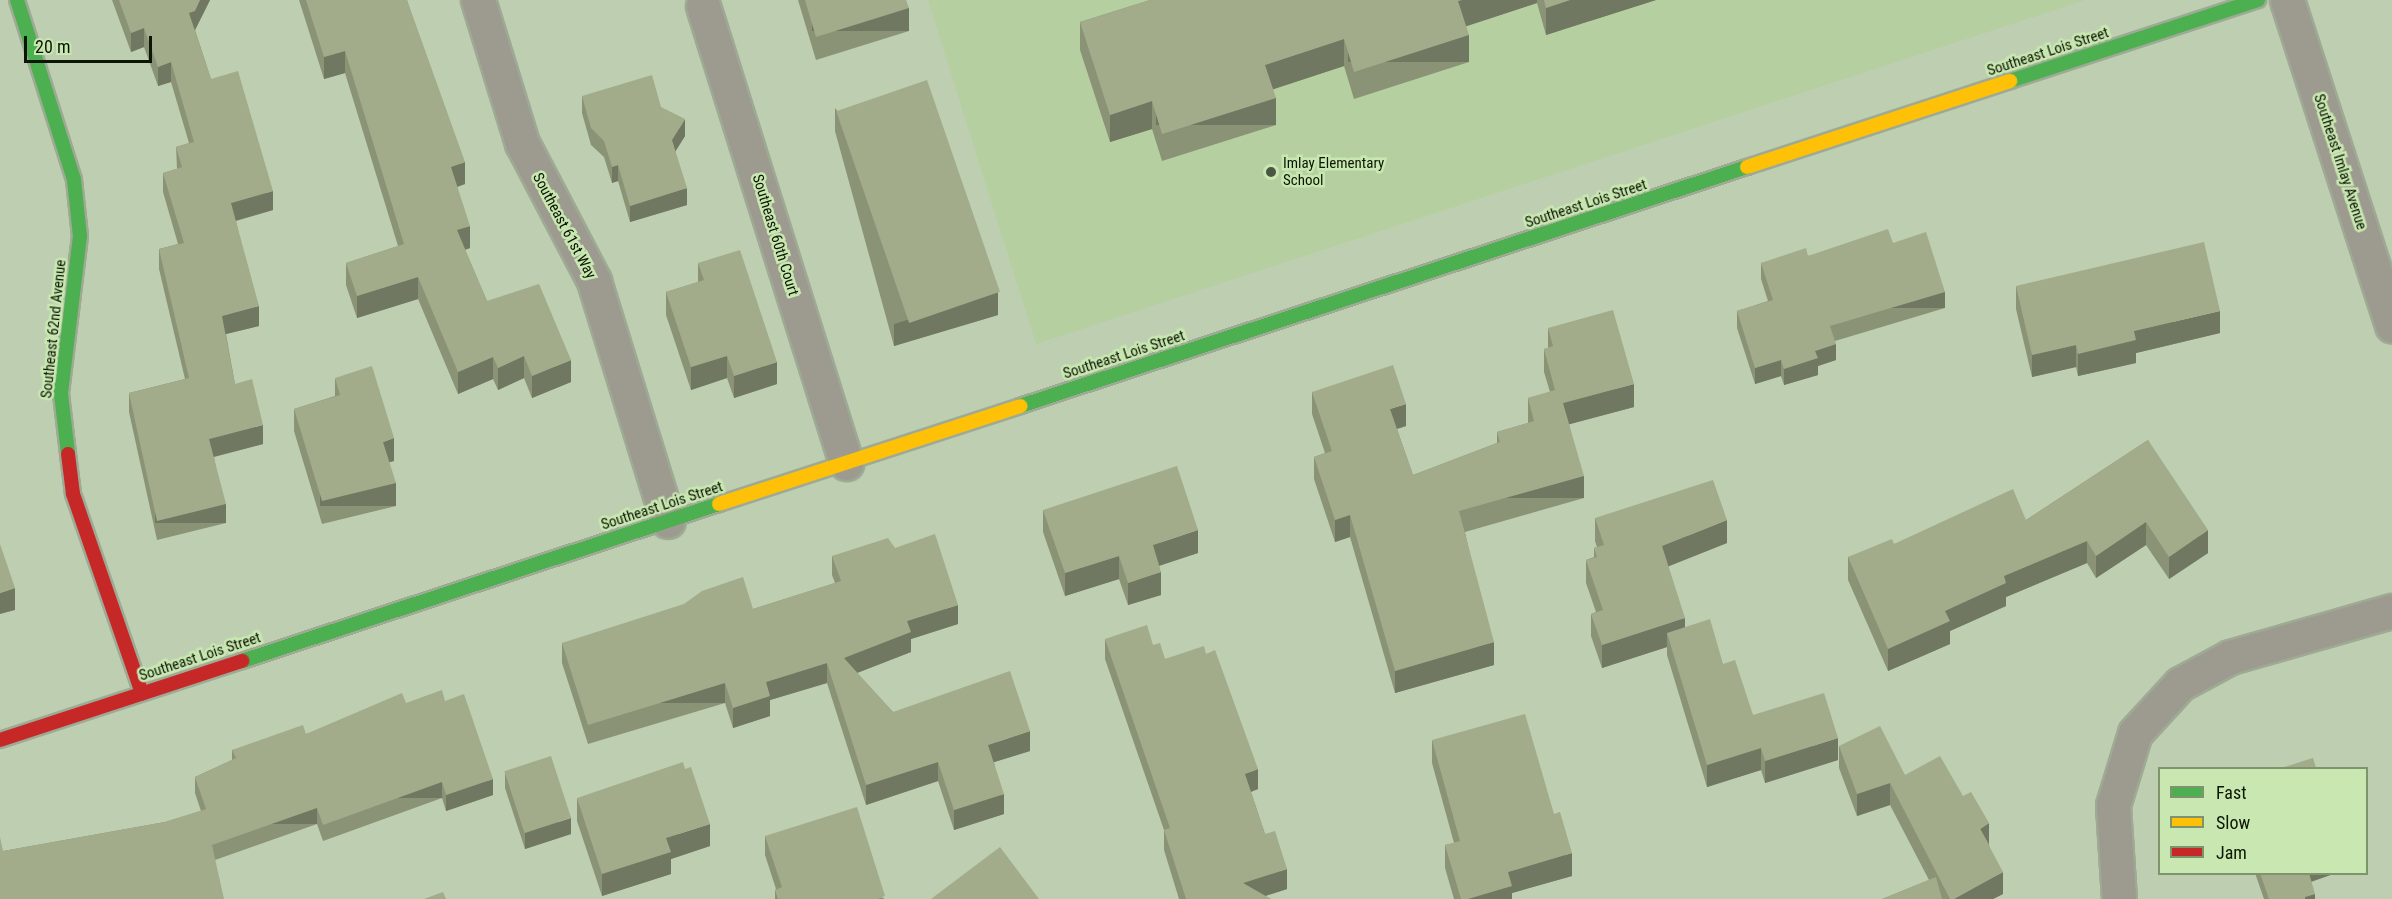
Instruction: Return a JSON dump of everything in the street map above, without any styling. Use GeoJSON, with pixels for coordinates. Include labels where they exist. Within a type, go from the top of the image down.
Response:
{"type":"FeatureCollection","features":[{"type":"Feature","properties":{"kind":"street","name":"Southeast 62nd Avenue"},"geometry":{"type":"LineString","coordinates":[[17,0],[75,191],[80,236],[61,394],[73,494],[142,693]]}},
{"type":"Feature","properties":{"kind":"street","name":"Southeast 61st Way"},"geometry":{"type":"LineString","coordinates":[[478,0],[522,143],[594,281],[668,521]]}},
{"type":"Feature","properties":{"kind":"street","name":"Southeast Lois Street"},"geometry":{"type":"LineString","coordinates":[[0,740],[2258,0]]}},
{"type":"Feature","properties":{"kind":"street","name":"Southeast Imlay Avenue"},"geometry":{"type":"LineString","coordinates":[[2287,0],[2392,325]]}},
{"type":"Feature","properties":{"kind":"street","name":"Southeast 60th Court"},"geometry":{"type":"LineString","coordinates":[[704,6],[846,463]]}},
{"type":"Feature","properties":{"kind":"street"},"geometry":{"type":"LineString","coordinates":[[2119,899],[2112,805],[2135,733],[2180,684],[2230,657],[2392,611]]}},
{"type":"Feature","properties":{"kind":"shaded area","name":"Imlay Elementary School"},"geometry":{"type":"Polygon","coordinates":[[[928,0],[2085,0],[1036,344],[928,0]]]}},
{"type":"Feature","properties":{"kind":"building"},"geometry":{"type":"Polygon","coordinates":[[[119,0],[200,0],[195,11],[189,13],[211,79],[238,71],[273,191],[231,203],[259,306],[222,316],[235,384],[252,379],[263,425],[209,439],[226,504],[157,521],[129,393],[189,378],[159,249],[184,243],[163,173],[182,167],[176,147],[194,142],[171,62],[158,67],[144,28],[131,33],[119,0]]]}},
{"type":"Feature","properties":{"kind":"building"},"geometry":{"type":"Polygon","coordinates":[[[306,0],[407,0],[465,162],[451,167],[470,226],[457,230],[487,301],[539,284],[571,360],[532,376],[524,356],[498,368],[493,357],[458,372],[418,277],[357,296],[346,263],[404,244],[345,51],[324,57],[306,0]]]}},
{"type":"Feature","properties":{"kind":"building"},"geometry":{"type":"Polygon","coordinates":[[[805,0],[906,0],[909,8],[816,37],[805,0]]]}},
{"type":"Feature","properties":{"kind":"building"},"geometry":{"type":"Polygon","coordinates":[[[1150,0],[1462,0],[1458,1],[1469,35],[1354,72],[1344,39],[1265,65],[1276,98],[1162,134],[1152,101],[1110,115],[1080,22],[1150,0]]]}},
{"type":"Feature","properties":{"kind":"building"},"geometry":{"type":"Polygon","coordinates":[[[1544,0],[1570,0],[1546,8],[1544,0]]]}},
{"type":"Feature","properties":{"kind":"building"},"geometry":{"type":"Polygon","coordinates":[[[652,75],[661,107],[685,119],[672,140],[687,188],[630,206],[618,165],[612,167],[604,141],[591,128],[582,96],[652,75]]]}},
{"type":"Feature","properties":{"kind":"building"},"geometry":{"type":"Polygon","coordinates":[[[927,80],[1000,292],[909,323],[836,111],[927,80]]]}},
{"type":"Feature","properties":{"kind":"building"},"geometry":{"type":"Polygon","coordinates":[[[1888,229],[1893,243],[1926,232],[1945,292],[1830,326],[1836,344],[1815,351],[1818,358],[1784,369],[1781,360],[1755,368],[1737,311],[1773,300],[1761,263],[1806,248],[1808,256],[1888,229]]]}},
{"type":"Feature","properties":{"kind":"building"},"geometry":{"type":"Polygon","coordinates":[[[2204,242],[2220,311],[2134,331],[2136,340],[2078,354],[2076,345],[2032,355],[2016,286],[2204,242]]]}},
{"type":"Feature","properties":{"kind":"building"},"geometry":{"type":"Polygon","coordinates":[[[740,250],[777,362],[734,376],[727,356],[691,367],[666,292],[704,280],[698,263],[740,250]]]}},
{"type":"Feature","properties":{"kind":"building"},"geometry":{"type":"Polygon","coordinates":[[[1613,310],[1634,384],[1563,403],[1584,476],[1459,511],[1494,642],[1395,671],[1350,515],[1335,520],[1314,457],[1332,451],[1312,392],[1393,365],[1406,404],[1390,409],[1413,475],[1500,442],[1497,432],[1534,421],[1528,398],[1555,390],[1544,349],[1553,346],[1548,328],[1613,310]]]}},
{"type":"Feature","properties":{"kind":"building"},"geometry":{"type":"Polygon","coordinates":[[[372,366],[394,438],[383,442],[396,483],[322,501],[294,409],[340,395],[335,378],[372,366]]]}},
{"type":"Feature","properties":{"kind":"building"},"geometry":{"type":"Polygon","coordinates":[[[2148,440],[2208,530],[2169,557],[2146,522],[2096,556],[2087,541],[2004,576],[2006,583],[1945,611],[1950,621],[1888,649],[1848,557],[1892,539],[1894,544],[2013,489],[2026,520],[2148,440]]]}},
{"type":"Feature","properties":{"kind":"building"},"geometry":{"type":"Polygon","coordinates":[[[1177,466],[1198,530],[1153,545],[1161,572],[1128,583],[1119,556],[1065,573],[1043,510],[1177,466]]]}},
{"type":"Feature","properties":{"kind":"building"},"geometry":{"type":"Polygon","coordinates":[[[1713,480],[1727,520],[1662,546],[1685,618],[1602,645],[1591,614],[1603,610],[1586,560],[1597,557],[1594,548],[1604,545],[1595,518],[1713,480]]]}},
{"type":"Feature","properties":{"kind":"building"},"geometry":{"type":"Polygon","coordinates":[[[935,534],[958,605],[907,621],[911,632],[844,658],[893,712],[1010,671],[1030,731],[988,745],[1004,794],[954,810],[938,762],[866,785],[827,663],[766,682],[770,696],[733,708],[725,683],[588,725],[562,643],[684,604],[702,591],[743,577],[753,609],[841,581],[832,556],[888,538],[895,548],[935,534]]]}},
{"type":"Feature","properties":{"kind":"building"},"geometry":{"type":"Polygon","coordinates":[[[0,544],[15,588],[0,593],[0,544]]]}},
{"type":"Feature","properties":{"kind":"building"},"geometry":{"type":"Polygon","coordinates":[[[1710,619],[1723,664],[1735,660],[1753,715],[1824,693],[1838,738],[1765,761],[1761,748],[1707,765],[1667,633],[1710,619]]]}},
{"type":"Feature","properties":{"kind":"building"},"geometry":{"type":"Polygon","coordinates":[[[1147,625],[1153,645],[1160,643],[1165,659],[1204,646],[1206,654],[1215,650],[1258,769],[1245,774],[1265,834],[1275,831],[1287,869],[1243,883],[1271,899],[1186,899],[1164,830],[1170,828],[1105,639],[1147,625]]]}},
{"type":"Feature","properties":{"kind":"building"},"geometry":{"type":"Polygon","coordinates":[[[442,690],[445,701],[464,694],[493,779],[446,795],[442,782],[323,825],[317,808],[212,845],[224,899],[0,899],[0,837],[3,851],[165,822],[206,809],[195,777],[236,758],[232,750],[303,725],[306,734],[402,693],[406,703],[442,690]]]}},
{"type":"Feature","properties":{"kind":"building"},"geometry":{"type":"Polygon","coordinates":[[[1525,714],[1554,814],[1560,812],[1572,853],[1508,872],[1512,886],[1461,899],[1445,845],[1460,841],[1432,740],[1525,714]]]}},
{"type":"Feature","properties":{"kind":"building"},"geometry":{"type":"Polygon","coordinates":[[[1880,726],[1905,775],[1940,756],[1963,796],[1971,792],[1989,823],[1980,829],[2003,872],[1954,899],[1950,899],[1890,783],[1857,794],[1839,746],[1880,726]]]}},
{"type":"Feature","properties":{"kind":"building"},"geometry":{"type":"Polygon","coordinates":[[[551,756],[571,818],[524,833],[504,771],[551,756]]]}},
{"type":"Feature","properties":{"kind":"building"},"geometry":{"type":"Polygon","coordinates":[[[2313,758],[2316,767],[2284,767],[2313,758]]]}},
{"type":"Feature","properties":{"kind":"building"},"geometry":{"type":"Polygon","coordinates":[[[683,762],[685,769],[691,767],[710,824],[666,838],[671,852],[602,874],[577,798],[683,762]]]}},
{"type":"Feature","properties":{"kind":"building"},"geometry":{"type":"Polygon","coordinates":[[[857,807],[885,896],[878,899],[778,899],[775,890],[782,887],[765,836],[857,807]]]}},
{"type":"Feature","properties":{"kind":"building"},"geometry":{"type":"Polygon","coordinates":[[[1000,847],[1039,899],[931,899],[1000,847]]]}},
{"type":"Feature","properties":{"kind":"building"},"geometry":{"type":"Polygon","coordinates":[[[2261,875],[2310,875],[2315,894],[2305,899],[2269,899],[2261,875]]]}},
{"type":"Feature","properties":{"kind":"building"},"geometry":{"type":"Polygon","coordinates":[[[1936,877],[1942,899],[1882,899],[1936,877]]]}},
{"type":"Feature","properties":{"kind":"building"},"geometry":{"type":"Polygon","coordinates":[[[443,892],[446,899],[424,899],[443,892]]]}},
{"type":"Feature","properties":{"kind":"traffic: fast"},"geometry":{"type":"LineString","coordinates":[[17,0],[74,180],[80,236],[61,394],[68,454]]}},
{"type":"Feature","properties":{"kind":"traffic: fast"},"geometry":{"type":"LineString","coordinates":[[2010,81],[2258,0]]}},
{"type":"Feature","properties":{"kind":"traffic: fast"},"geometry":{"type":"LineString","coordinates":[[1020,406],[1747,167]]}},
{"type":"Feature","properties":{"kind":"traffic: fast"},"geometry":{"type":"LineString","coordinates":[[242,661],[719,504]]}},
{"type":"Feature","properties":{"kind":"traffic: slow"},"geometry":{"type":"LineString","coordinates":[[1747,167],[2010,81]]}},
{"type":"Feature","properties":{"kind":"traffic: slow"},"geometry":{"type":"LineString","coordinates":[[719,504],[1020,406]]}},
{"type":"Feature","properties":{"kind":"traffic: jam"},"geometry":{"type":"LineString","coordinates":[[68,454],[73,494],[142,693]]}},
{"type":"Feature","properties":{"kind":"traffic: jam"},"geometry":{"type":"LineString","coordinates":[[0,740],[242,661]]}},
{"type":"Feature","properties":{"kind":"place","name":"Imlay Elementary School"},"geometry":{"type":"Point","coordinates":[1271,172]}}]}
